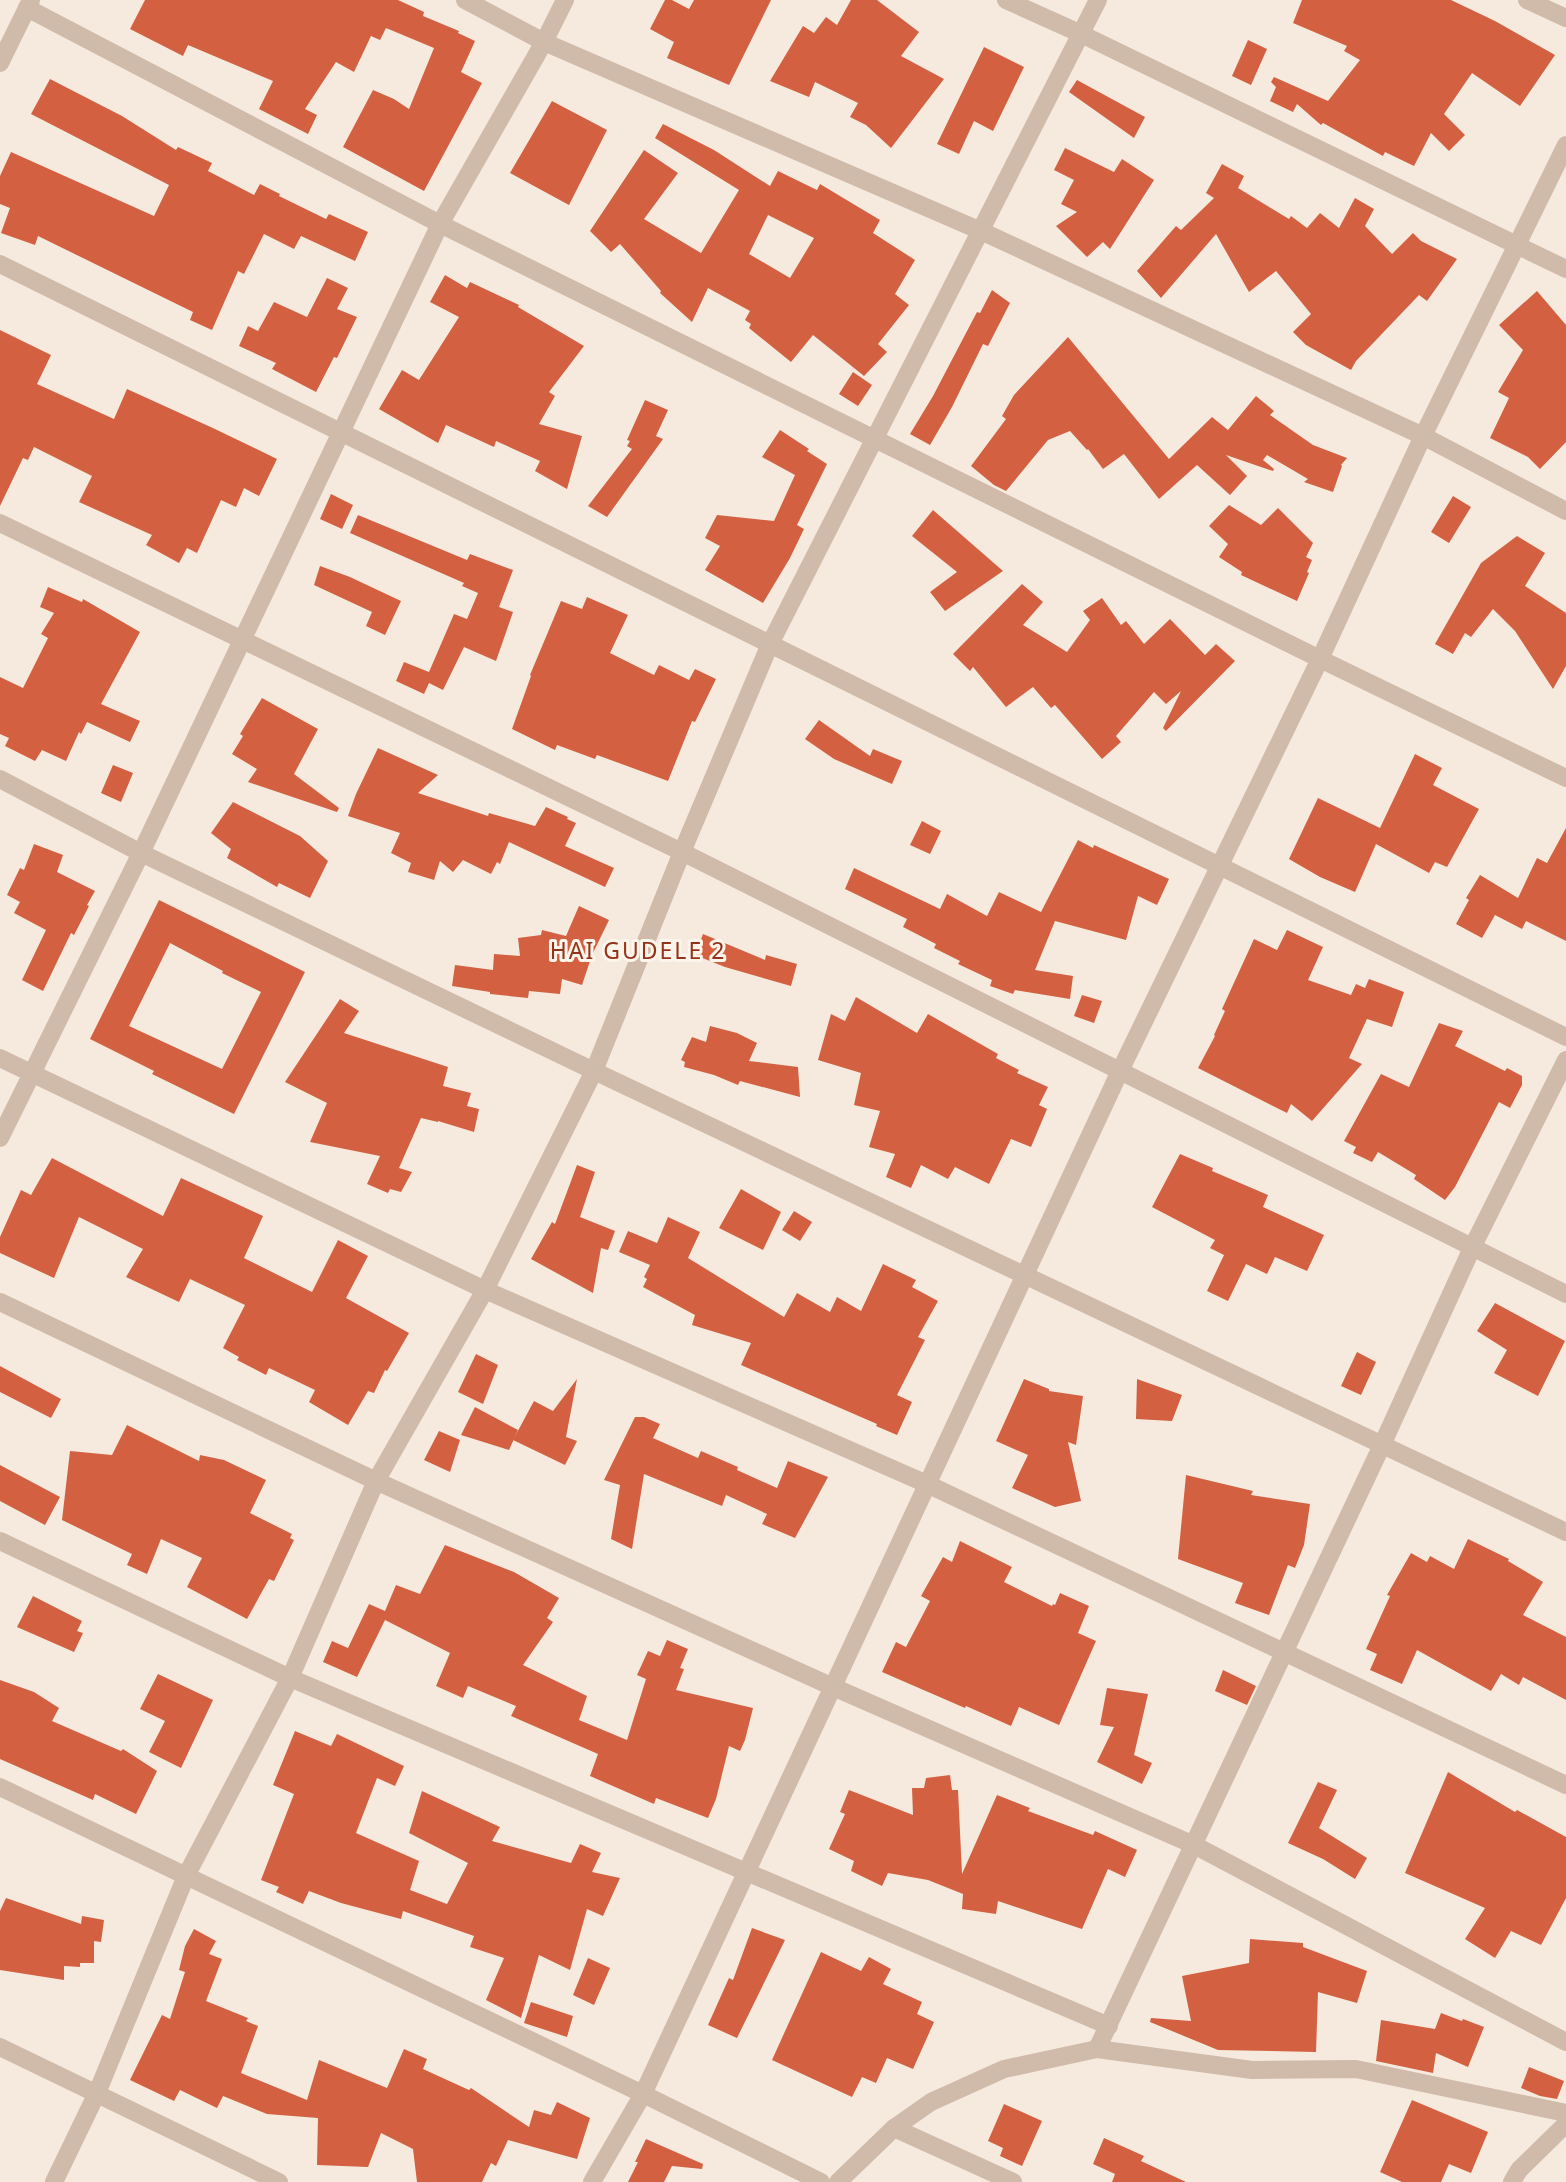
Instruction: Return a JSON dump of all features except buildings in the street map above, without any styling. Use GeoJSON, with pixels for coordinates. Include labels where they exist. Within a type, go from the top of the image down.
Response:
{"type":"FeatureCollection","features":[{"type":"Feature","properties":{"kind":"street"},"geometry":{"type":"LineString","coordinates":[[465,0],[544,42],[981,231],[1423,436],[1566,511]]}},
{"type":"Feature","properties":{"kind":"street"},"geometry":{"type":"LineString","coordinates":[[0,1138],[141,853],[440,224],[544,42],[565,0]]}},
{"type":"Feature","properties":{"kind":"street"},"geometry":{"type":"LineString","coordinates":[[1006,0],[1566,270]]}},
{"type":"Feature","properties":{"kind":"street"},"geometry":{"type":"LineString","coordinates":[[54,2182],[97,2093],[186,1876],[290,1678],[376,1481],[485,1290],[594,1072],[682,852],[770,644],[1098,0]]}},
{"type":"Feature","properties":{"kind":"street"},"geometry":{"type":"LineString","coordinates":[[1527,0],[1566,18]]}},
{"type":"Feature","properties":{"kind":"street"},"geometry":{"type":"LineString","coordinates":[[0,63],[29,4],[440,224],[1566,778]]}},
{"type":"Feature","properties":{"kind":"street"},"geometry":{"type":"LineString","coordinates":[[592,2182],[643,2094],[1120,1071],[1320,659],[1423,436],[1566,145]]}},
{"type":"Feature","properties":{"kind":"street"},"geometry":{"type":"LineString","coordinates":[[0,264],[1566,1037]]}},
{"type":"Feature","properties":{"kind":"street"},"geometry":{"type":"LineString","coordinates":[[0,523],[682,852],[1566,1294]]}},
{"type":"Feature","properties":{"kind":"street"},"geometry":{"type":"LineString","coordinates":[[0,779],[141,853],[594,1072],[1566,1532]]}},
{"type":"Feature","properties":{"kind":"street"},"geometry":{"type":"LineString","coordinates":[[0,1058],[485,1290],[927,1484],[1566,1785]]}},
{"type":"Feature","properties":{"kind":"street"},"geometry":{"type":"LineString","coordinates":[[1097,2049],[1472,1248],[1566,1060]]}},
{"type":"Feature","properties":{"kind":"street"},"geometry":{"type":"LineString","coordinates":[[0,1302],[376,1481],[833,1687],[1194,1845],[1566,2042]]}},
{"type":"Feature","properties":{"kind":"street"},"geometry":{"type":"LineString","coordinates":[[0,1541],[290,1678],[1109,2026]]}},
{"type":"Feature","properties":{"kind":"street"},"geometry":{"type":"LineString","coordinates":[[0,1787],[643,2094],[821,2182]]}},
{"type":"Feature","properties":{"kind":"street"},"geometry":{"type":"LineString","coordinates":[[0,2047],[279,2182]]}},
{"type":"Feature","properties":{"kind":"street"},"geometry":{"type":"LineString","coordinates":[[838,2182],[894,2128],[931,2102],[1004,2069],[1097,2049],[1252,2070],[1356,2069],[1566,2113]]}},
{"type":"Feature","properties":{"kind":"street"},"geometry":{"type":"LineString","coordinates":[[1512,2182],[1519,2170],[1566,2124]]}},
{"type":"Feature","properties":{"kind":"street"},"geometry":{"type":"LineString","coordinates":[[894,2128],[1013,2182]]}},
{"type":"Feature","properties":{"kind":"district","name":"HAI GUDELE 2"},"geometry":{"type":"Point","coordinates":[638,950]}}]}
